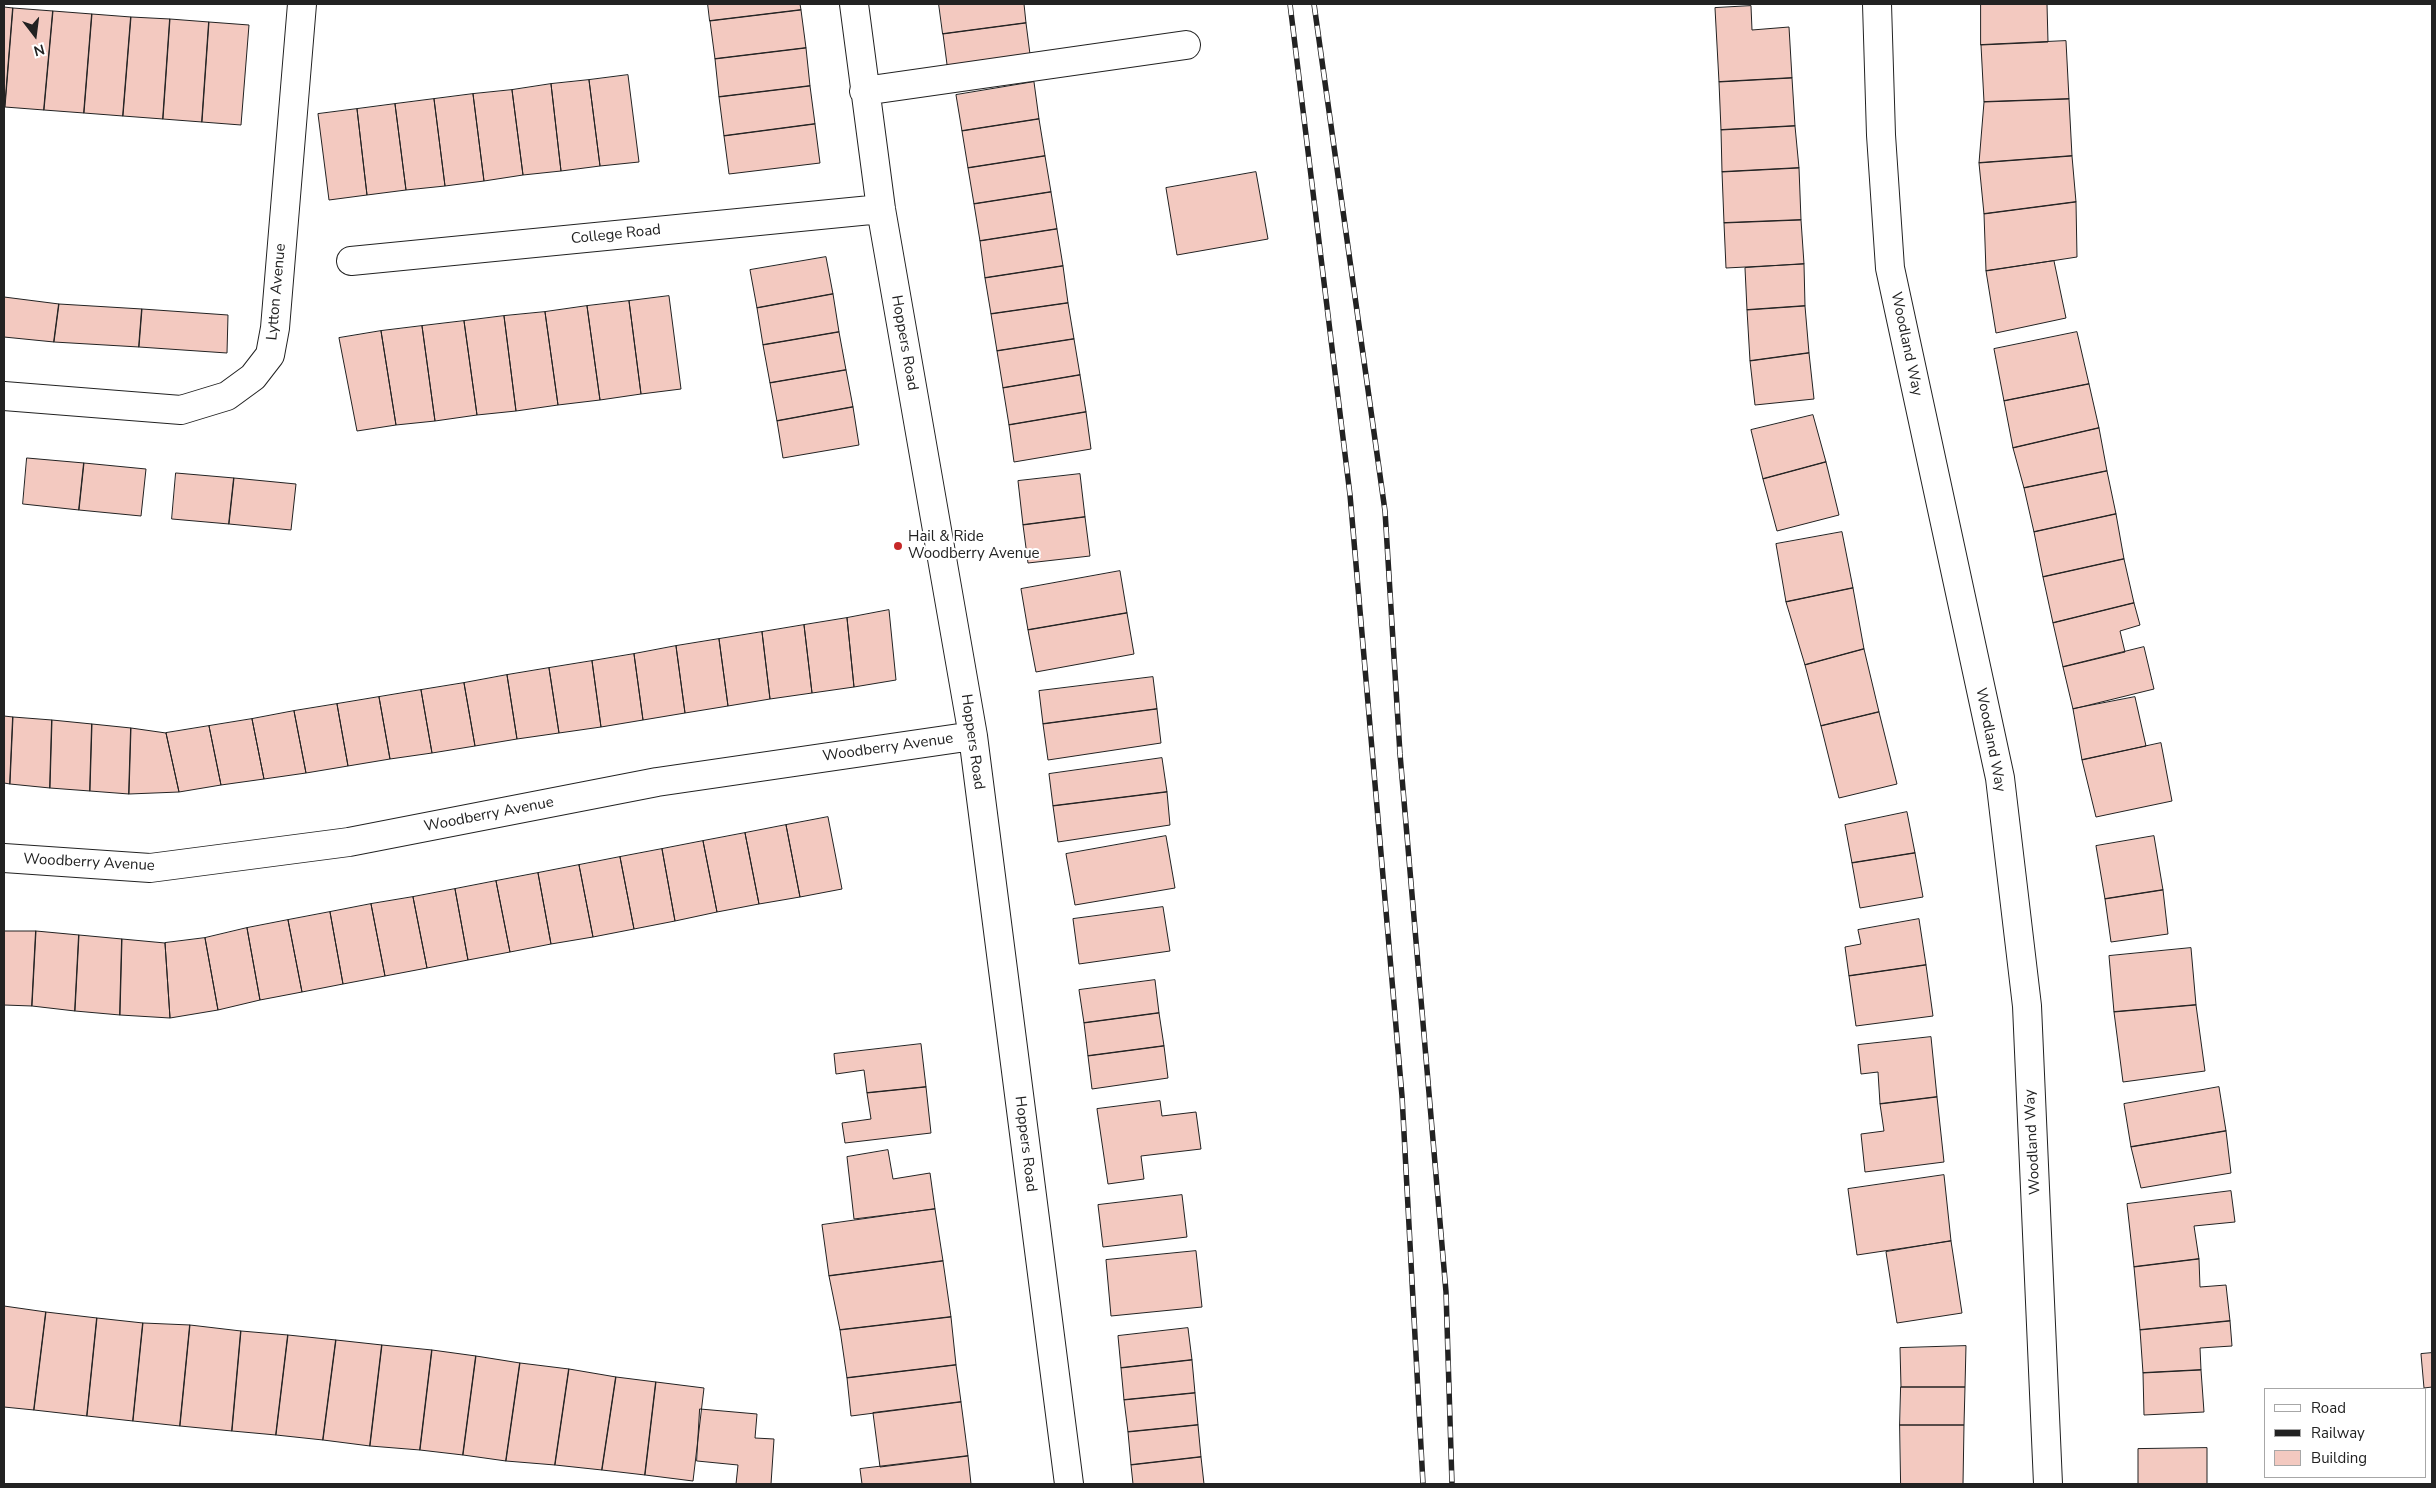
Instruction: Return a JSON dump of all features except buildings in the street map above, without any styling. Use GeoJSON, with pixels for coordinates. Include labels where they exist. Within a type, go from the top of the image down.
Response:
{"type":"FeatureCollection","features":[{"type":"Feature","properties":{"kind":"street","name":"Lytton Avenue"},"geometry":{"type":"LineString","coordinates":[[4,396],[182,410],[227,396],[244,386],[262,367],[272,349],[275,328],[302,4]]}},
{"type":"Feature","properties":{"kind":"street","name":"Hoppers Road"},"geometry":{"type":"LineString","coordinates":[[854,4],[881,209],[972,736],[1069,1484]]}},
{"type":"Feature","properties":{"kind":"street","name":"Woodland Way"},"geometry":{"type":"LineString","coordinates":[[1876,4],[1881,134],[1890,268],[2000,778],[2024,986],[2048,1484]]}},
{"type":"Feature","properties":{"kind":"street"},"geometry":{"type":"LineString","coordinates":[[864,91],[1186,45]]}},
{"type":"Feature","properties":{"kind":"street","name":"College Road"},"geometry":{"type":"LineString","coordinates":[[351,261],[881,209]]}},
{"type":"Feature","properties":{"kind":"street","name":"Woodberry Avenue"},"geometry":{"type":"LineString","coordinates":[[4,858],[159,867],[349,842],[657,782],[972,736]]}},
{"type":"Feature","properties":{"kind":"railway"},"geometry":{"type":"LineString","coordinates":[[1290,4],[1350,495],[1402,1096],[1423,1484]]}},
{"type":"Feature","properties":{"kind":"railway"},"geometry":{"type":"LineString","coordinates":[[1314,4],[1385,511],[1400,754],[1446,1292],[1452,1484]]}},
{"type":"Feature","properties":{"kind":"place","name":"Hail & Ride Woodberry Avenue"},"geometry":{"type":"Point","coordinates":[898,546]}}]}
